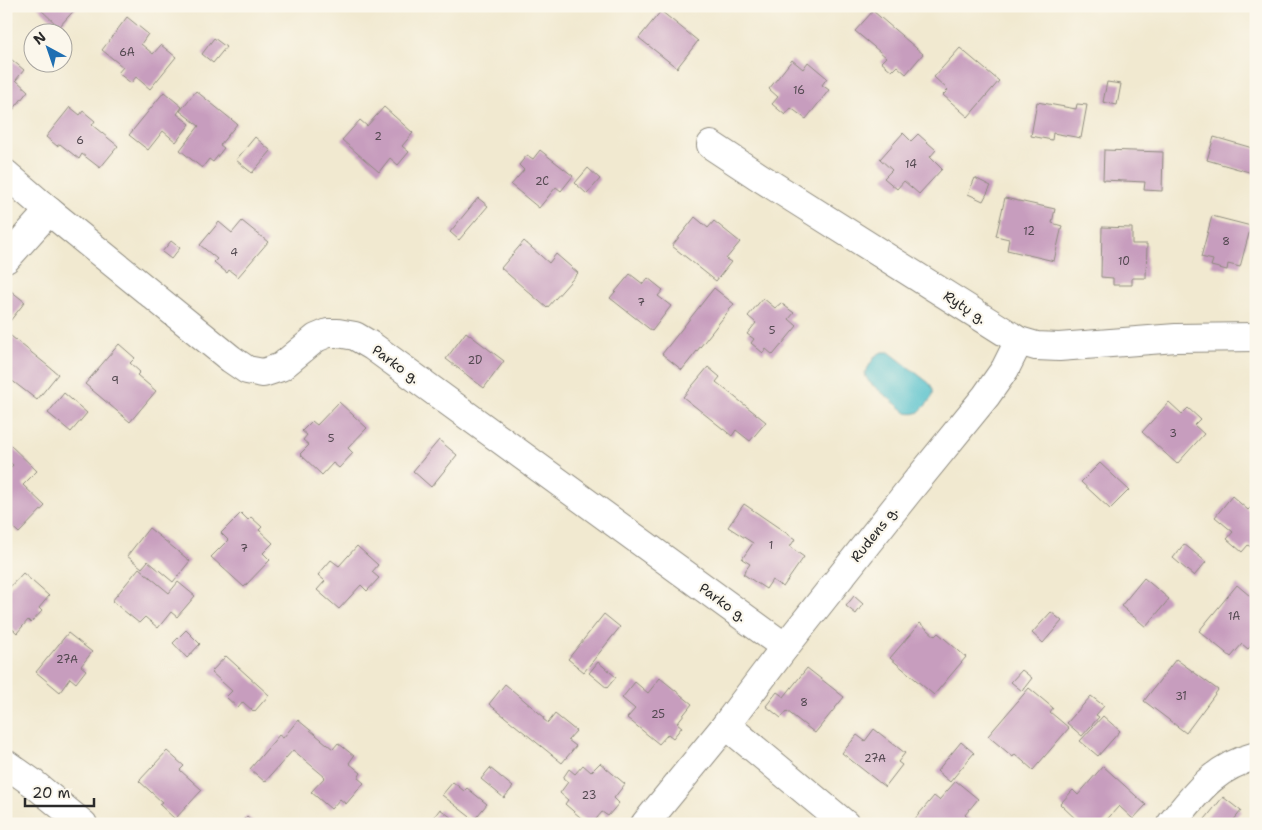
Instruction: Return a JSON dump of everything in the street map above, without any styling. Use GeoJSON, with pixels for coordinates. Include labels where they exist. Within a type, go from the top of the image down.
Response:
{"type":"FeatureCollection","features":[{"type":"Feature","properties":{"kind":"street","name":"Rytų g."},"geometry":{"type":"LineString","coordinates":[[711,145],[1019,341],[1036,346],[1060,347],[1176,338],[1256,337]]}},
{"type":"Feature","properties":{"kind":"street","name":"Parko g."},"geometry":{"type":"LineString","coordinates":[[6,174],[49,211],[247,370],[263,373],[281,367],[316,338],[328,333],[355,336],[372,346],[785,646]]}},
{"type":"Feature","properties":{"kind":"street"},"geometry":{"type":"LineString","coordinates":[[6,259],[49,211]]}},
{"type":"Feature","properties":{"kind":"street","name":"Rudens g."},"geometry":{"type":"LineString","coordinates":[[645,824],[726,725],[785,646],[907,492],[986,396],[1005,369],[1019,341]]}},
{"type":"Feature","properties":{"kind":"street"},"geometry":{"type":"LineString","coordinates":[[726,725],[845,824]]}},
{"type":"Feature","properties":{"kind":"street"},"geometry":{"type":"LineString","coordinates":[[1171,824],[1203,785],[1222,770],[1244,759],[1256,756]]}},
{"type":"Feature","properties":{"kind":"street"},"geometry":{"type":"LineString","coordinates":[[6,764],[33,783],[83,824]]}},
{"type":"Feature","properties":{"kind":"water"},"geometry":{"type":"Polygon","coordinates":[[[882,352],[889,352],[929,383],[933,389],[932,397],[919,412],[907,413],[869,382],[865,373],[875,356],[882,352]]]}},
{"type":"Feature","properties":{"kind":"building"},"geometry":{"type":"Polygon","coordinates":[[[37,6],[78,6],[64,22],[54,22],[37,6]]]}},
{"type":"Feature","properties":{"kind":"building"},"geometry":{"type":"Polygon","coordinates":[[[661,11],[698,41],[677,68],[639,38],[661,11]]]}},
{"type":"Feature","properties":{"kind":"building"},"geometry":{"type":"Polygon","coordinates":[[[873,11],[923,54],[906,74],[897,66],[892,71],[881,62],[886,57],[855,31],[873,11]]]}},
{"type":"Feature","properties":{"kind":"building"},"geometry":{"type":"Polygon","coordinates":[[[127,17],[148,34],[141,44],[153,54],[161,45],[176,57],[150,89],[136,77],[131,83],[118,73],[123,67],[102,50],[127,17]]]}},
{"type":"Feature","properties":{"kind":"building"},"geometry":{"type":"Polygon","coordinates":[[[214,38],[226,47],[213,63],[202,54],[214,38]]]}},
{"type":"Feature","properties":{"kind":"building"},"geometry":{"type":"Polygon","coordinates":[[[960,48],[999,81],[968,117],[943,95],[948,90],[934,77],[960,48]]]}},
{"type":"Feature","properties":{"kind":"building"},"geometry":{"type":"Polygon","coordinates":[[[6,55],[22,68],[22,72],[16,80],[28,91],[13,110],[6,105],[6,55]]]}},
{"type":"Feature","properties":{"kind":"building"},"geometry":{"type":"Polygon","coordinates":[[[792,60],[803,69],[808,62],[827,78],[822,85],[829,90],[806,119],[791,108],[785,115],[772,104],[778,97],[769,89],[792,60]]]}},
{"type":"Feature","properties":{"kind":"building"},"geometry":{"type":"Polygon","coordinates":[[[1107,82],[1121,84],[1117,105],[1103,102],[1107,82]]]}},
{"type":"Feature","properties":{"kind":"building"},"geometry":{"type":"Polygon","coordinates":[[[196,91],[237,124],[220,145],[224,148],[213,162],[209,159],[202,168],[180,150],[199,126],[180,111],[196,91]]]}},
{"type":"Feature","properties":{"kind":"building"},"geometry":{"type":"Polygon","coordinates":[[[164,92],[182,107],[177,114],[190,124],[176,142],[163,131],[148,150],[129,135],[164,92]]]}},
{"type":"Feature","properties":{"kind":"building"},"geometry":{"type":"Polygon","coordinates":[[[1037,102],[1076,109],[1077,104],[1087,105],[1081,138],[1053,133],[1052,140],[1031,136],[1037,102]]]}},
{"type":"Feature","properties":{"kind":"building"},"geometry":{"type":"Polygon","coordinates":[[[70,107],[80,115],[83,111],[95,121],[92,125],[118,146],[100,168],[82,154],[79,159],[60,144],[57,146],[46,137],[70,107]]]}},
{"type":"Feature","properties":{"kind":"building"},"geometry":{"type":"Polygon","coordinates":[[[384,107],[413,133],[402,146],[409,152],[398,165],[390,158],[379,172],[342,140],[360,120],[367,126],[384,107]]]}},
{"type":"Feature","properties":{"kind":"building"},"geometry":{"type":"Polygon","coordinates":[[[903,133],[911,141],[918,134],[936,150],[930,157],[942,169],[919,194],[904,181],[897,189],[884,178],[892,170],[880,159],[903,133]]]}},
{"type":"Feature","properties":{"kind":"building"},"geometry":{"type":"Polygon","coordinates":[[[255,137],[271,151],[252,173],[236,160],[255,137]]]}},
{"type":"Feature","properties":{"kind":"building"},"geometry":{"type":"Polygon","coordinates":[[[1214,137],[1256,149],[1256,174],[1207,160],[1214,137]]]}},
{"type":"Feature","properties":{"kind":"building"},"geometry":{"type":"Polygon","coordinates":[[[540,150],[573,176],[561,191],[556,187],[539,208],[511,185],[524,170],[519,165],[527,155],[533,159],[540,150]]]}},
{"type":"Feature","properties":{"kind":"building"},"geometry":{"type":"Polygon","coordinates":[[[1104,150],[1163,152],[1162,191],[1144,190],[1145,182],[1103,180],[1104,150]]]}},
{"type":"Feature","properties":{"kind":"building"},"geometry":{"type":"Polygon","coordinates":[[[588,168],[600,179],[587,194],[575,183],[588,168]]]}},
{"type":"Feature","properties":{"kind":"building"},"geometry":{"type":"Polygon","coordinates":[[[975,178],[991,186],[983,201],[968,194],[975,178]]]}},
{"type":"Feature","properties":{"kind":"building"},"geometry":{"type":"Polygon","coordinates":[[[478,198],[488,206],[459,240],[450,232],[478,198]]]}},
{"type":"Feature","properties":{"kind":"building"},"geometry":{"type":"Polygon","coordinates":[[[1005,198],[1055,209],[1052,223],[1062,226],[1054,261],[1007,250],[1009,239],[996,236],[1005,198]]]}},
{"type":"Feature","properties":{"kind":"building"},"geometry":{"type":"Polygon","coordinates":[[[1212,216],[1251,226],[1240,267],[1228,264],[1227,270],[1211,266],[1213,260],[1201,257],[1212,216]]]}},
{"type":"Feature","properties":{"kind":"building"},"geometry":{"type":"Polygon","coordinates":[[[695,217],[708,228],[714,221],[740,242],[726,259],[731,262],[716,281],[672,246],[695,217]]]}},
{"type":"Feature","properties":{"kind":"building"},"geometry":{"type":"Polygon","coordinates":[[[242,221],[268,242],[238,277],[229,270],[227,273],[214,262],[217,259],[200,245],[219,222],[232,233],[242,221]]]}},
{"type":"Feature","properties":{"kind":"building"},"geometry":{"type":"Polygon","coordinates":[[[1102,227],[1132,228],[1132,244],[1147,244],[1146,278],[1132,278],[1132,285],[1113,285],[1113,278],[1101,277],[1102,227]]]}},
{"type":"Feature","properties":{"kind":"building"},"geometry":{"type":"Polygon","coordinates":[[[171,241],[180,248],[171,259],[162,252],[171,241]]]}},
{"type":"Feature","properties":{"kind":"building"},"geometry":{"type":"Polygon","coordinates":[[[524,241],[549,263],[556,254],[578,273],[547,308],[501,268],[524,241]]]}},
{"type":"Feature","properties":{"kind":"building"},"geometry":{"type":"Polygon","coordinates":[[[630,274],[643,284],[648,278],[663,290],[658,296],[671,306],[652,331],[610,298],[630,274]]]}},
{"type":"Feature","properties":{"kind":"building"},"geometry":{"type":"Polygon","coordinates":[[[714,288],[734,304],[682,370],[662,354],[714,288]]]}},
{"type":"Feature","properties":{"kind":"building"},"geometry":{"type":"Polygon","coordinates":[[[11,291],[25,302],[10,321],[6,318],[6,297],[11,291]]]}},
{"type":"Feature","properties":{"kind":"building"},"geometry":{"type":"Polygon","coordinates":[[[763,298],[775,308],[781,303],[794,313],[789,319],[797,326],[773,355],[766,349],[763,353],[751,343],[754,339],[747,334],[756,323],[748,316],[763,298]]]}},
{"type":"Feature","properties":{"kind":"building"},"geometry":{"type":"Polygon","coordinates":[[[6,332],[58,374],[37,400],[6,376],[6,332]]]}},
{"type":"Feature","properties":{"kind":"building"},"geometry":{"type":"Polygon","coordinates":[[[466,332],[504,361],[484,388],[446,359],[466,332]]]}},
{"type":"Feature","properties":{"kind":"building"},"geometry":{"type":"Polygon","coordinates":[[[119,344],[135,358],[130,363],[140,372],[137,375],[156,391],[130,422],[85,384],[119,344]]]}},
{"type":"Feature","properties":{"kind":"building"},"geometry":{"type":"Polygon","coordinates":[[[708,367],[720,377],[716,382],[766,422],[750,441],[736,430],[732,436],[683,397],[708,367]]]}},
{"type":"Feature","properties":{"kind":"building"},"geometry":{"type":"Polygon","coordinates":[[[64,393],[87,413],[71,432],[48,413],[64,393]]]}},
{"type":"Feature","properties":{"kind":"building"},"geometry":{"type":"Polygon","coordinates":[[[339,402],[367,428],[348,448],[353,453],[339,468],[333,463],[322,475],[300,454],[309,445],[303,440],[307,435],[302,431],[312,421],[317,425],[339,402]]]}},
{"type":"Feature","properties":{"kind":"building"},"geometry":{"type":"Polygon","coordinates":[[[1169,402],[1182,414],[1188,408],[1200,419],[1194,425],[1204,434],[1177,464],[1142,432],[1169,402]]]}},
{"type":"Feature","properties":{"kind":"building"},"geometry":{"type":"Polygon","coordinates":[[[439,440],[457,455],[431,487],[413,471],[439,440]]]}},
{"type":"Feature","properties":{"kind":"building"},"geometry":{"type":"Polygon","coordinates":[[[6,441],[37,471],[23,485],[45,506],[19,533],[6,521],[6,468],[8,470],[13,465],[6,459],[6,441]]]}},
{"type":"Feature","properties":{"kind":"building"},"geometry":{"type":"Polygon","coordinates":[[[1100,463],[1129,490],[1110,509],[1081,482],[1100,463]]]}},
{"type":"Feature","properties":{"kind":"building"},"geometry":{"type":"Polygon","coordinates":[[[1232,496],[1248,510],[1254,504],[1256,506],[1256,551],[1248,545],[1242,552],[1227,539],[1233,532],[1215,517],[1232,496]]]}},
{"type":"Feature","properties":{"kind":"building"},"geometry":{"type":"Polygon","coordinates":[[[744,504],[795,539],[790,547],[804,557],[783,587],[772,580],[766,589],[743,574],[750,564],[742,559],[753,543],[728,527],[744,504]]]}},
{"type":"Feature","properties":{"kind":"building"},"geometry":{"type":"Polygon","coordinates":[[[241,513],[248,520],[251,517],[262,527],[259,530],[273,543],[263,553],[270,560],[244,587],[211,557],[228,540],[221,533],[241,513]]]}},
{"type":"Feature","properties":{"kind":"building"},"geometry":{"type":"Polygon","coordinates":[[[149,528],[190,561],[173,582],[148,561],[142,568],[127,556],[149,528]]]}},
{"type":"Feature","properties":{"kind":"building"},"geometry":{"type":"Polygon","coordinates":[[[1184,544],[1206,562],[1194,576],[1173,558],[1184,544]]]}},
{"type":"Feature","properties":{"kind":"building"},"geometry":{"type":"Polygon","coordinates":[[[357,546],[378,565],[372,572],[379,578],[367,591],[361,585],[339,609],[317,590],[325,581],[318,575],[331,560],[339,566],[357,546]]]}},
{"type":"Feature","properties":{"kind":"building"},"geometry":{"type":"Polygon","coordinates":[[[139,568],[169,593],[178,582],[195,596],[177,617],[171,612],[158,628],[145,617],[139,623],[112,601],[139,568]]]}},
{"type":"Feature","properties":{"kind":"building"},"geometry":{"type":"Polygon","coordinates":[[[23,573],[49,596],[39,608],[42,611],[31,623],[28,620],[17,633],[6,623],[6,591],[23,573]]]}},
{"type":"Feature","properties":{"kind":"building"},"geometry":{"type":"Polygon","coordinates":[[[1144,578],[1169,599],[1146,627],[1121,606],[1144,578]]]}},
{"type":"Feature","properties":{"kind":"building"},"geometry":{"type":"Polygon","coordinates":[[[1237,585],[1256,601],[1256,640],[1248,649],[1242,644],[1231,657],[1199,631],[1237,585]]]}},
{"type":"Feature","properties":{"kind":"building"},"geometry":{"type":"Polygon","coordinates":[[[854,596],[863,604],[856,614],[846,606],[854,596]]]}},
{"type":"Feature","properties":{"kind":"building"},"geometry":{"type":"Polygon","coordinates":[[[1051,612],[1062,621],[1043,643],[1032,633],[1051,612]]]}},
{"type":"Feature","properties":{"kind":"building"},"geometry":{"type":"Polygon","coordinates":[[[604,614],[620,627],[584,672],[568,659],[604,614]]]}},
{"type":"Feature","properties":{"kind":"building"},"geometry":{"type":"Polygon","coordinates":[[[920,623],[935,636],[938,633],[966,657],[934,695],[890,658],[920,623]]]}},
{"type":"Feature","properties":{"kind":"building"},"geometry":{"type":"Polygon","coordinates":[[[186,630],[200,644],[187,658],[173,643],[186,630]]]}},
{"type":"Feature","properties":{"kind":"building"},"geometry":{"type":"Polygon","coordinates":[[[68,633],[92,652],[81,666],[86,670],[76,683],[70,678],[60,692],[36,672],[68,633]]]}},
{"type":"Feature","properties":{"kind":"building"},"geometry":{"type":"Polygon","coordinates":[[[226,656],[269,695],[254,712],[243,702],[238,708],[226,697],[232,691],[211,672],[226,656]]]}},
{"type":"Feature","properties":{"kind":"building"},"geometry":{"type":"Polygon","coordinates":[[[1176,659],[1218,690],[1186,733],[1144,701],[1176,659]]]}},
{"type":"Feature","properties":{"kind":"building"},"geometry":{"type":"Polygon","coordinates":[[[598,662],[616,677],[607,688],[589,673],[598,662]]]}},
{"type":"Feature","properties":{"kind":"building"},"geometry":{"type":"Polygon","coordinates":[[[807,668],[844,697],[815,733],[787,711],[781,718],[766,706],[777,692],[784,697],[807,668]]]}},
{"type":"Feature","properties":{"kind":"building"},"geometry":{"type":"Polygon","coordinates":[[[1022,670],[1032,678],[1022,691],[1011,682],[1022,670]]]}},
{"type":"Feature","properties":{"kind":"building"},"geometry":{"type":"Polygon","coordinates":[[[660,678],[692,704],[677,723],[682,727],[673,738],[668,734],[659,744],[627,718],[635,709],[622,698],[635,682],[648,693],[660,678]]]}},
{"type":"Feature","properties":{"kind":"building"},"geometry":{"type":"Polygon","coordinates":[[[505,684],[544,717],[543,719],[548,723],[555,714],[576,731],[568,740],[576,746],[562,763],[489,704],[505,684]]]}},
{"type":"Feature","properties":{"kind":"building"},"geometry":{"type":"Polygon","coordinates":[[[1029,688],[1053,708],[1050,712],[1069,728],[1033,770],[1015,754],[1013,757],[988,736],[1029,688]]]}},
{"type":"Feature","properties":{"kind":"building"},"geometry":{"type":"Polygon","coordinates":[[[1091,696],[1104,706],[1096,715],[1099,717],[1082,736],[1067,723],[1091,696]]]}},
{"type":"Feature","properties":{"kind":"building"},"geometry":{"type":"Polygon","coordinates":[[[1103,716],[1120,731],[1098,756],[1080,741],[1103,716]]]}},
{"type":"Feature","properties":{"kind":"building"},"geometry":{"type":"Polygon","coordinates":[[[298,720],[333,749],[338,743],[354,756],[349,763],[361,773],[358,778],[364,783],[346,804],[340,799],[331,809],[311,792],[325,777],[293,750],[265,782],[250,769],[279,735],[283,738],[298,720]]]}},
{"type":"Feature","properties":{"kind":"building"},"geometry":{"type":"Polygon","coordinates":[[[874,729],[905,753],[898,762],[902,765],[885,787],[842,753],[857,735],[865,741],[874,729]]]}},
{"type":"Feature","properties":{"kind":"building"},"geometry":{"type":"Polygon","coordinates":[[[961,742],[974,753],[950,782],[937,771],[961,742]]]}},
{"type":"Feature","properties":{"kind":"building"},"geometry":{"type":"Polygon","coordinates":[[[167,751],[184,766],[180,770],[202,790],[175,819],[159,804],[162,802],[139,781],[167,751]]]}},
{"type":"Feature","properties":{"kind":"building"},"geometry":{"type":"Polygon","coordinates":[[[600,763],[625,784],[614,798],[619,803],[608,816],[602,812],[592,824],[588,824],[565,804],[568,800],[560,793],[568,782],[563,778],[569,769],[575,774],[583,765],[591,772],[600,763]]]}},
{"type":"Feature","properties":{"kind":"building"},"geometry":{"type":"Polygon","coordinates":[[[1103,766],[1146,805],[1133,819],[1119,806],[1103,824],[1081,824],[1060,804],[1073,790],[1078,795],[1103,766]]]}},
{"type":"Feature","properties":{"kind":"building"},"geometry":{"type":"Polygon","coordinates":[[[490,768],[513,787],[504,798],[481,779],[490,768]]]}},
{"type":"Feature","properties":{"kind":"building"},"geometry":{"type":"Polygon","coordinates":[[[956,781],[978,799],[965,815],[975,824],[916,824],[917,822],[914,820],[934,796],[939,800],[956,781]]]}},
{"type":"Feature","properties":{"kind":"building"},"geometry":{"type":"Polygon","coordinates":[[[453,782],[464,791],[467,788],[487,804],[474,820],[442,795],[453,782]]]}},
{"type":"Feature","properties":{"kind":"building"},"geometry":{"type":"Polygon","coordinates":[[[1223,797],[1241,811],[1233,821],[1236,824],[1201,824],[1223,797]]]}},
{"type":"Feature","properties":{"kind":"building"},"geometry":{"type":"Polygon","coordinates":[[[440,809],[460,824],[429,824],[440,809]]]}},
{"type":"Feature","properties":{"kind":"building"},"geometry":{"type":"Polygon","coordinates":[[[247,816],[256,824],[240,824],[247,816]]]}}]}
